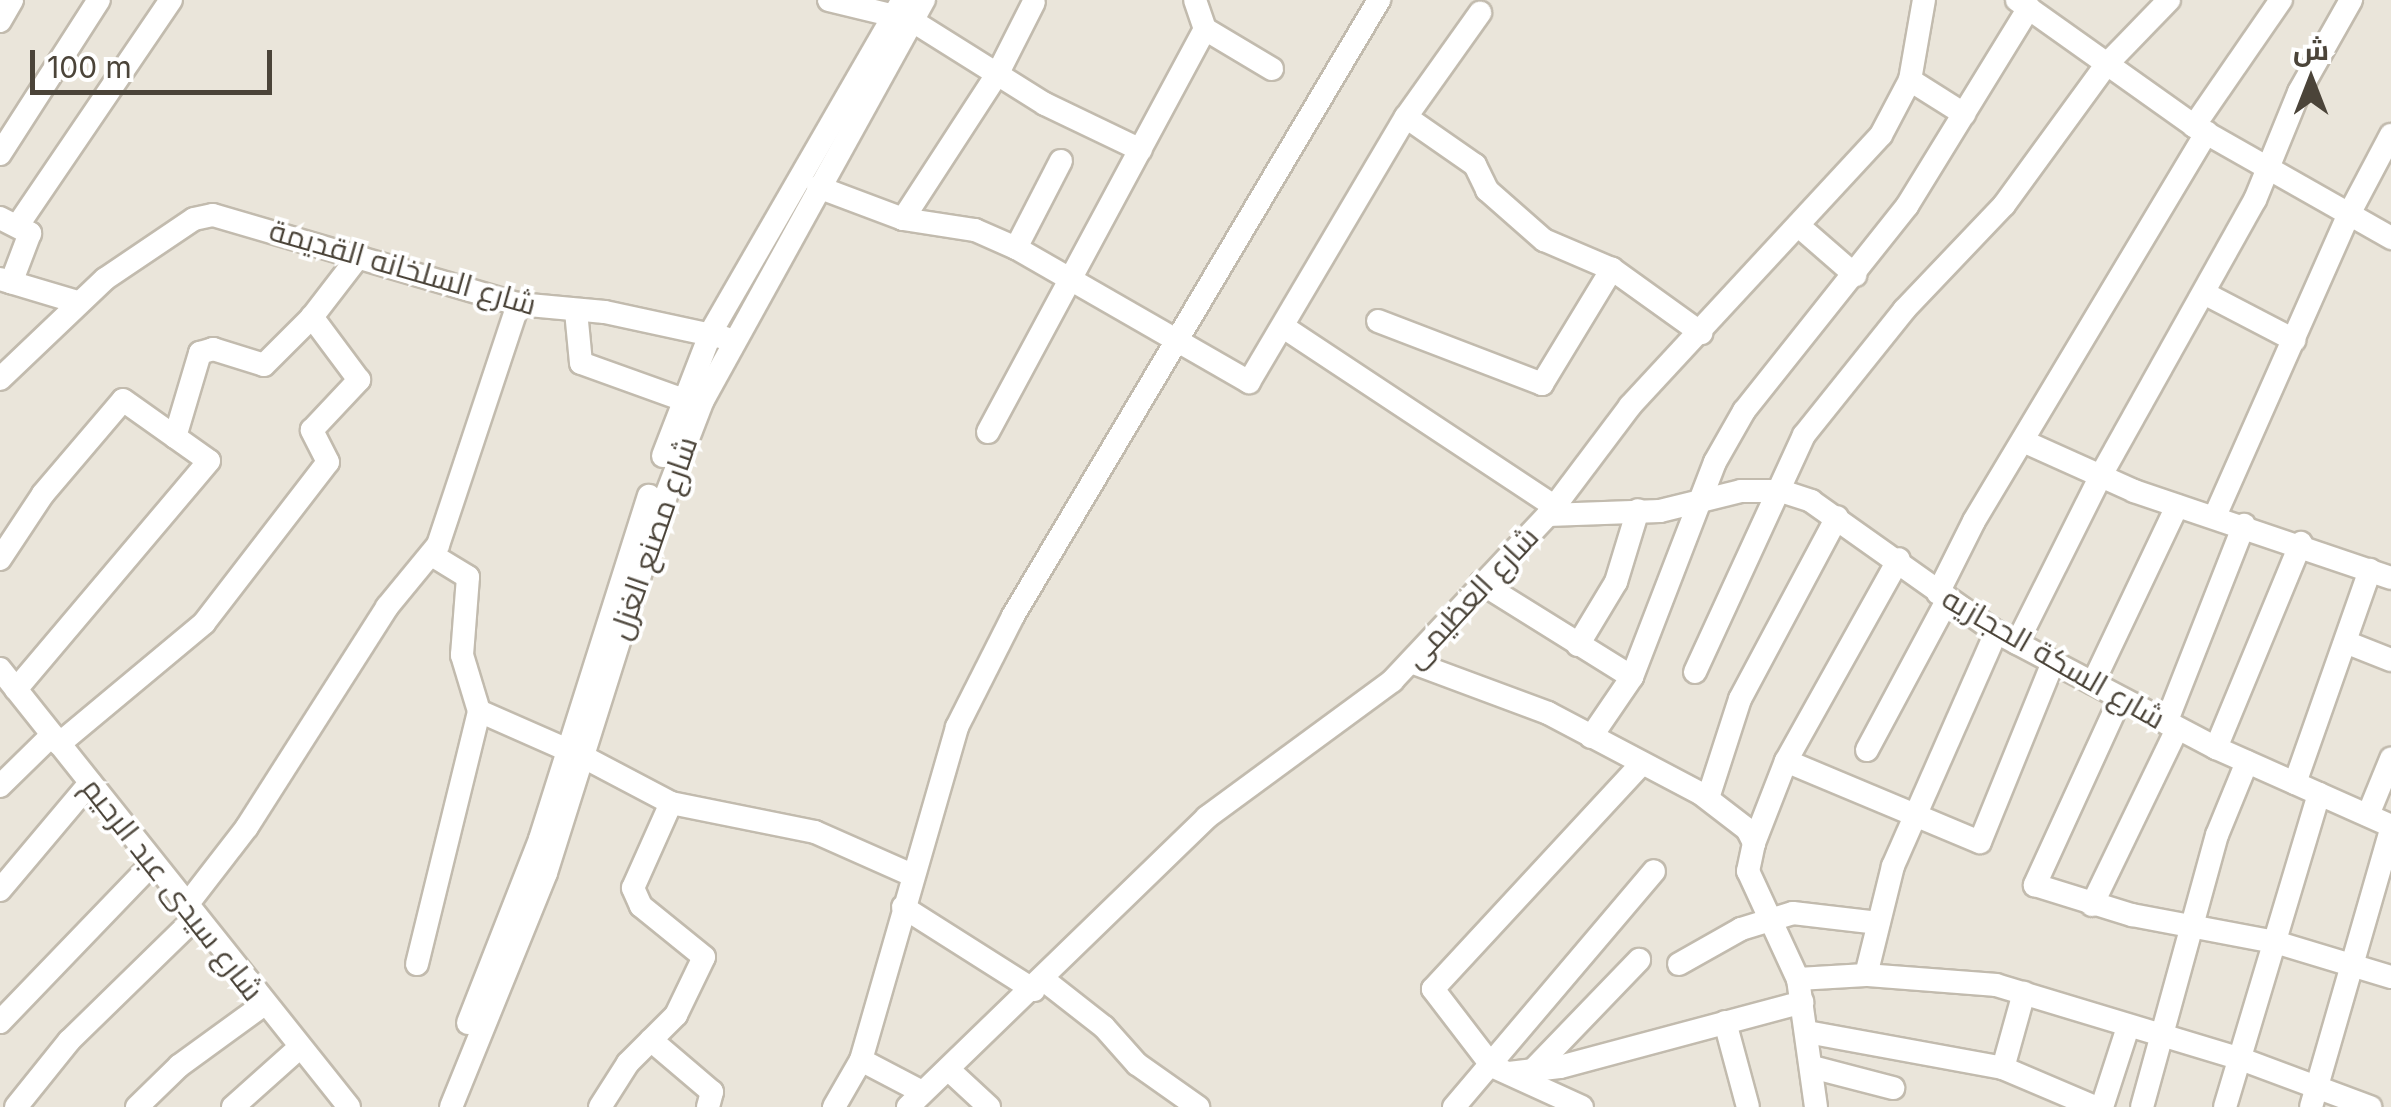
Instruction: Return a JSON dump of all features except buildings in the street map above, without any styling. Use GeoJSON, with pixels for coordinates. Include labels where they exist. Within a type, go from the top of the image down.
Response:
{"type":"FeatureCollection","features":[{"type":"Feature","properties":{"kind":"street"},"geometry":{"type":"LineString","coordinates":[[0,21],[12,0]]}},
{"type":"Feature","properties":{"kind":"street"},"geometry":{"type":"LineString","coordinates":[[0,154],[99,0]]}},
{"type":"Feature","properties":{"kind":"street"},"geometry":{"type":"LineString","coordinates":[[0,379],[77,302],[5,281],[30,233],[9,221],[172,0]]}},
{"type":"Feature","properties":{"kind":"street"},"geometry":{"type":"LineString","coordinates":[[828,0],[902,12],[1045,104],[1141,150]]}},
{"type":"Feature","properties":{"kind":"street","name":"شارع مصنع الغزل"},"geometry":{"type":"LineString","coordinates":[[451,1107],[535,906],[573,752],[684,400],[902,12],[924,0]]}},
{"type":"Feature","properties":{"kind":"street"},"geometry":{"type":"LineString","coordinates":[[1195,0],[1204,29],[1272,69]]}},
{"type":"Feature","properties":{"kind":"street"},"geometry":{"type":"LineString","coordinates":[[834,1107],[861,1060],[910,874],[969,702],[1174,342],[1379,0]]}},
{"type":"Feature","properties":{"kind":"street","name":"شارع العظيمى"},"geometry":{"type":"LineString","coordinates":[[915,1100],[1039,985],[1208,816],[1411,662],[1551,511],[1630,406],[1800,228],[1881,135],[1910,80],[1924,0]]}},
{"type":"Feature","properties":{"kind":"street"},"geometry":{"type":"LineString","coordinates":[[1696,672],[1781,492],[1792,454],[1829,400],[2004,205],[2107,64],[2169,0]]}},
{"type":"Feature","properties":{"kind":"street"},"geometry":{"type":"LineString","coordinates":[[1867,750],[2023,441],[2200,129],[2281,0]]}},
{"type":"Feature","properties":{"kind":"street"},"geometry":{"type":"LineString","coordinates":[[1866,975],[1878,923],[1916,812],[2006,638],[2204,293],[2267,172],[2298,92],[2352,0]]}},
{"type":"Feature","properties":{"kind":"street"},"geometry":{"type":"LineString","coordinates":[[902,218],[999,72],[1034,2]]}},
{"type":"Feature","properties":{"kind":"street"},"geometry":{"type":"LineString","coordinates":[[1592,738],[1632,677],[1715,462],[1744,411],[1856,275],[1964,114],[2023,4],[2267,172],[2347,218],[2391,238]]}},
{"type":"Feature","properties":{"kind":"street","name":"شارع مصنع الغزل"},"geometry":{"type":"LineString","coordinates":[[434,1107],[524,884],[721,336],[818,187],[902,12]]}},
{"type":"Feature","properties":{"kind":"street"},"geometry":{"type":"LineString","coordinates":[[818,187],[902,218],[975,230],[1016,248],[1174,342],[1250,382],[1406,117],[1480,13]]}},
{"type":"Feature","properties":{"kind":"street"},"geometry":{"type":"LineString","coordinates":[[988,432],[1204,29]]}},
{"type":"Feature","properties":{"kind":"street"},"geometry":{"type":"LineString","coordinates":[[1910,80],[1964,114]]}},
{"type":"Feature","properties":{"kind":"street"},"geometry":{"type":"LineString","coordinates":[[1406,117],[1475,165],[1486,190],[1544,240],[1612,269],[1702,333]]}},
{"type":"Feature","properties":{"kind":"street"},"geometry":{"type":"LineString","coordinates":[[2215,516],[2347,218],[2391,135]]}},
{"type":"Feature","properties":{"kind":"street"},"geometry":{"type":"LineString","coordinates":[[1016,248],[1062,161]]}},
{"type":"Feature","properties":{"kind":"street","name":"شارع السلخانه القديمة"},"geometry":{"type":"LineString","coordinates":[[77,302],[204,217],[359,256],[518,304],[721,336]]}},
{"type":"Feature","properties":{"kind":"street"},"geometry":{"type":"LineString","coordinates":[[1800,228],[1856,275]]}},
{"type":"Feature","properties":{"kind":"street"},"geometry":{"type":"LineString","coordinates":[[176,438],[200,353],[213,349],[262,366],[312,318],[359,256]]}},
{"type":"Feature","properties":{"kind":"street"},"geometry":{"type":"LineString","coordinates":[[1378,321],[1542,384],[1612,269]]}},
{"type":"Feature","properties":{"kind":"street"},"geometry":{"type":"LineString","coordinates":[[2204,293],[2294,340]]}},
{"type":"Feature","properties":{"kind":"street"},"geometry":{"type":"LineString","coordinates":[[16,1107],[68,1041],[190,912],[387,607],[432,554],[518,304]]}},
{"type":"Feature","properties":{"kind":"street"},"geometry":{"type":"LineString","coordinates":[[576,311],[582,363],[684,400]]}},
{"type":"Feature","properties":{"kind":"street"},"geometry":{"type":"LineString","coordinates":[[0,786],[204,623],[328,462],[312,430],[359,380],[312,318]]}},
{"type":"Feature","properties":{"kind":"street"},"geometry":{"type":"LineString","coordinates":[[1285,328],[1551,511]]}},
{"type":"Feature","properties":{"kind":"street"},"geometry":{"type":"LineString","coordinates":[[0,560],[43,494],[123,400],[209,461],[210,468],[130,549],[16,689]]}},
{"type":"Feature","properties":{"kind":"street"},"geometry":{"type":"LineString","coordinates":[[2023,441],[2100,477],[2177,506],[2301,543],[2380,574],[2348,643],[2295,784]]}},
{"type":"Feature","properties":{"kind":"street","name":"شارع السكة الحجازيه"},"geometry":{"type":"LineString","coordinates":[[1551,511],[1638,510],[1702,502],[1741,491],[1781,492],[1837,516],[1899,559],[1942,597],[2006,638],[2171,726],[2391,827]]}},
{"type":"Feature","properties":{"kind":"street"},"geometry":{"type":"LineString","coordinates":[[2092,684],[2177,506]]}},
{"type":"Feature","properties":{"kind":"street"},"geometry":{"type":"LineString","coordinates":[[1578,646],[1616,582],[1638,510]]}},
{"type":"Feature","properties":{"kind":"street"},"geometry":{"type":"LineString","coordinates":[[1708,798],[1740,700],[1837,516]]}},
{"type":"Feature","properties":{"kind":"street"},"geometry":{"type":"LineString","coordinates":[[2092,905],[2171,726],[2244,524]]}},
{"type":"Feature","properties":{"kind":"street"},"geometry":{"type":"LineString","coordinates":[[2216,748],[2301,543]]}},
{"type":"Feature","properties":{"kind":"street"},"geometry":{"type":"LineString","coordinates":[[417,964],[479,711],[462,654],[468,577],[432,554]]}},
{"type":"Feature","properties":{"kind":"street"},"geometry":{"type":"LineString","coordinates":[[1816,1107],[1800,990],[1773,918],[1747,866],[1786,761],[1899,559]]}},
{"type":"Feature","properties":{"kind":"street"},"geometry":{"type":"LineString","coordinates":[[1482,583],[1632,677]]}},
{"type":"Feature","properties":{"kind":"street"},"geometry":{"type":"LineString","coordinates":[[2348,643],[2391,660]]}},
{"type":"Feature","properties":{"kind":"street"},"geometry":{"type":"LineString","coordinates":[[1411,662],[1530,704],[1708,798],[1747,829],[1754,843]]}},
{"type":"Feature","properties":{"kind":"street"},"geometry":{"type":"LineString","coordinates":[[1786,761],[1916,812],[1980,842],[2054,662]]}},
{"type":"Feature","properties":{"kind":"street","name":"شارع سيدى عبد الرحيم"},"geometry":{"type":"LineString","coordinates":[[0,669],[263,1005],[348,1107]]}},
{"type":"Feature","properties":{"kind":"street"},"geometry":{"type":"LineString","coordinates":[[2120,699],[2035,886],[2092,905],[2190,928],[2275,942],[2391,977]]}},
{"type":"Feature","properties":{"kind":"street"},"geometry":{"type":"LineString","coordinates":[[479,711],[573,752],[672,803],[816,832],[910,874]]}},
{"type":"Feature","properties":{"kind":"street"},"geometry":{"type":"LineString","coordinates":[[2368,816],[2391,759]]}},
{"type":"Feature","properties":{"kind":"street"},"geometry":{"type":"LineString","coordinates":[[2142,1107],[2228,800],[2247,762]]}},
{"type":"Feature","properties":{"kind":"street"},"geometry":{"type":"LineString","coordinates":[[1582,1107],[1500,1070],[1433,990],[1641,764]]}},
{"type":"Feature","properties":{"kind":"street"},"geometry":{"type":"LineString","coordinates":[[0,890],[90,783]]}},
{"type":"Feature","properties":{"kind":"street"},"geometry":{"type":"LineString","coordinates":[[2225,1107],[2318,794]]}},
{"type":"Feature","properties":{"kind":"street"},"geometry":{"type":"LineString","coordinates":[[600,1107],[651,1040],[676,1016],[704,957],[641,906],[633,888],[672,803]]}},
{"type":"Feature","properties":{"kind":"street"},"geometry":{"type":"LineString","coordinates":[[2313,1095],[2391,827]]}},
{"type":"Feature","properties":{"kind":"street"},"geometry":{"type":"LineString","coordinates":[[0,1022],[152,864]]}},
{"type":"Feature","properties":{"kind":"street"},"geometry":{"type":"LineString","coordinates":[[1462,1105],[1500,1070],[1654,871]]}},
{"type":"Feature","properties":{"kind":"street"},"geometry":{"type":"LineString","coordinates":[[903,908],[1039,985],[1198,1107]]}},
{"type":"Feature","properties":{"kind":"street"},"geometry":{"type":"LineString","coordinates":[[1679,964],[1773,918],[1821,913],[1878,923]]}},
{"type":"Feature","properties":{"kind":"street"},"geometry":{"type":"LineString","coordinates":[[1533,1070],[1640,960]]}},
{"type":"Feature","properties":{"kind":"street"},"geometry":{"type":"LineString","coordinates":[[1500,1070],[1533,1070],[1725,1022],[1800,990],[1866,975],[1996,985],[2241,1059],[2313,1095],[2370,1107]]}},
{"type":"Feature","properties":{"kind":"street"},"geometry":{"type":"LineString","coordinates":[[2003,1068],[2024,994]]}},
{"type":"Feature","properties":{"kind":"street"},"geometry":{"type":"LineString","coordinates":[[137,1107],[179,1066],[263,1005]]}},
{"type":"Feature","properties":{"kind":"street"},"geometry":{"type":"LineString","coordinates":[[1725,1022],[1748,1107]]}},
{"type":"Feature","properties":{"kind":"street"},"geometry":{"type":"LineString","coordinates":[[1807,1032],[2003,1068],[2099,1107],[2128,1028]]}},
{"type":"Feature","properties":{"kind":"street"},"geometry":{"type":"LineString","coordinates":[[651,1040],[712,1092],[708,1107]]}},
{"type":"Feature","properties":{"kind":"street"},"geometry":{"type":"LineString","coordinates":[[233,1107],[299,1048]]}},
{"type":"Feature","properties":{"kind":"street"},"geometry":{"type":"LineString","coordinates":[[861,1060],[915,1100]]}},
{"type":"Feature","properties":{"kind":"street"},"geometry":{"type":"LineString","coordinates":[[1812,1067],[1894,1088]]}},
{"type":"Feature","properties":{"kind":"street"},"geometry":{"type":"LineString","coordinates":[[948,1069],[989,1107]]}},
{"type":"Feature","properties":{"kind":"shaded area"},"geometry":{"type":"Polygon","coordinates":[[[0,0],[2391,0],[2391,1107],[0,1107],[0,0]]]}}]}
